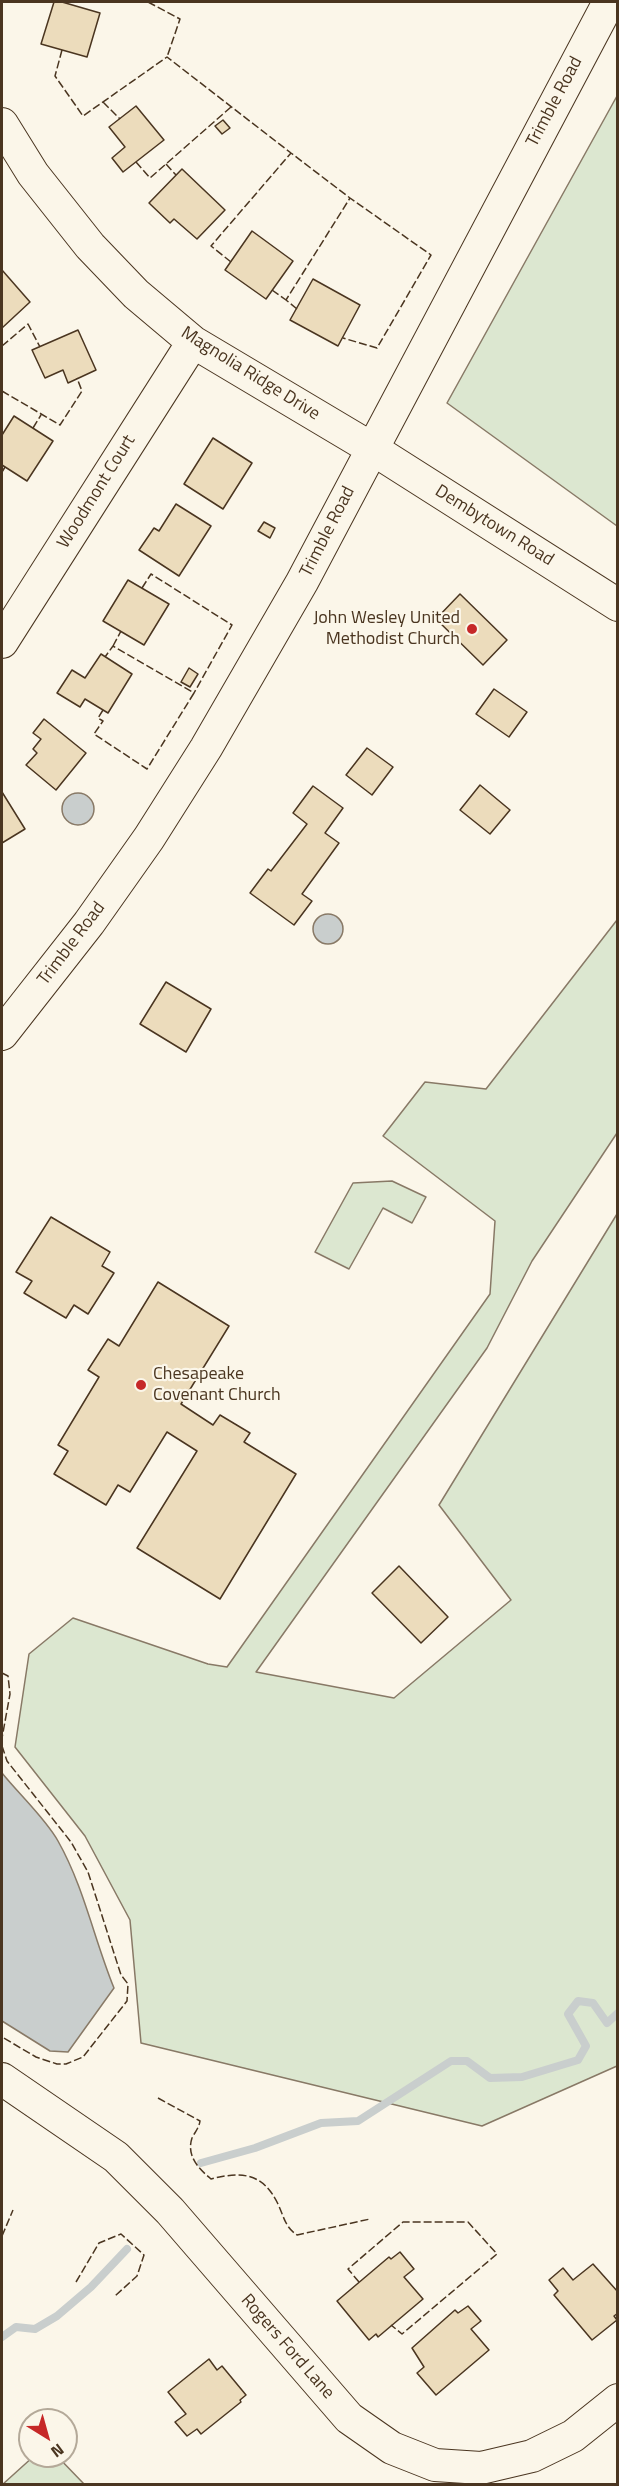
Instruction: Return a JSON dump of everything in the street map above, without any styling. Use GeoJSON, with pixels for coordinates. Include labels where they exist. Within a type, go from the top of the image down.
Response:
{"type":"FeatureCollection","features":[{"type":"Feature","properties":{"kind":"street","name":"Trimble Road"},"geometry":{"type":"LineString","coordinates":[[2,1034],[89,923],[149,838],[200,758],[302,582],[609,2]]}},
{"type":"Feature","properties":{"kind":"street","name":"Magnolia Ridge Drive"},"geometry":{"type":"LineString","coordinates":[[2,124],[33,174],[90,246],[136,294],[193,342],[371,448]]}},
{"type":"Feature","properties":{"kind":"street","name":"Woodmont Court"},"geometry":{"type":"LineString","coordinates":[[2,642],[193,342]]}},
{"type":"Feature","properties":{"kind":"street","name":"Dembytown Road"},"geometry":{"type":"LineString","coordinates":[[371,448],[618,604]]}},
{"type":"Feature","properties":{"kind":"street","name":"Rogers Ford Lane"},"geometry":{"type":"LineString","coordinates":[[2,2079],[116,2157],[170,2211],[349,2418],[392,2448],[459,2475],[532,2456],[573,2436],[618,2400]]}},
{"type":"Feature","properties":{"kind":"green space"},"geometry":{"type":"Polygon","coordinates":[[[617,96],[618,526],[447,403],[617,96]]]}},
{"type":"Feature","properties":{"kind":"green space"},"geometry":{"type":"Polygon","coordinates":[[[617,920],[617,1133],[532,1261],[487,1348],[256,1672],[394,1698],[511,1600],[439,1505],[617,1214],[617,2066],[482,2126],[141,2043],[130,1920],[85,1836],[15,1747],[29,1654],[73,1618],[208,1664],[227,1667],[490,1294],[495,1221],[383,1136],[425,1082],[486,1089],[617,920]]]}},
{"type":"Feature","properties":{"kind":"green space"},"geometry":{"type":"Polygon","coordinates":[[[392,1181],[426,1197],[412,1223],[383,1208],[349,1269],[315,1252],[353,1183],[392,1181]]]}},
{"type":"Feature","properties":{"kind":"green space"},"geometry":{"type":"Polygon","coordinates":[[[21,2468],[69,2468],[84,2484],[3,2484],[21,2468]]]}},
{"type":"Feature","properties":{"kind":"shaded area"},"geometry":{"type":"Polygon","coordinates":[[[78,793],[89,798],[94,809],[89,820],[78,825],[67,820],[62,809],[67,798],[78,793]]]}},
{"type":"Feature","properties":{"kind":"shaded area"},"geometry":{"type":"Polygon","coordinates":[[[328,914],[339,918],[343,929],[339,940],[328,944],[317,940],[313,929],[317,918],[328,914]]]}},
{"type":"Feature","properties":{"kind":"shaded area"},"geometry":{"type":"Polygon","coordinates":[[[2,1773],[39,1815],[58,1841],[75,1876],[114,1988],[68,2052],[50,2051],[2,2021],[2,1773]]]}},
{"type":"Feature","properties":{"kind":"building"},"geometry":{"type":"Polygon","coordinates":[[[54,2],[62,2],[100,13],[87,57],[41,44],[54,2]]]}},
{"type":"Feature","properties":{"kind":"building"},"geometry":{"type":"Polygon","coordinates":[[[136,106],[164,140],[123,172],[112,158],[125,147],[109,127],[136,106]]]}},
{"type":"Feature","properties":{"kind":"building"},"geometry":{"type":"Polygon","coordinates":[[[223,120],[230,128],[222,134],[215,126],[223,120]]]}},
{"type":"Feature","properties":{"kind":"building"},"geometry":{"type":"Polygon","coordinates":[[[182,169],[225,210],[197,239],[174,219],[170,223],[149,203],[182,169]]]}},
{"type":"Feature","properties":{"kind":"building"},"geometry":{"type":"Polygon","coordinates":[[[252,231],[293,261],[266,299],[225,270],[252,231]]]}},
{"type":"Feature","properties":{"kind":"building"},"geometry":{"type":"Polygon","coordinates":[[[2,270],[30,302],[2,328],[2,270]]]}},
{"type":"Feature","properties":{"kind":"building"},"geometry":{"type":"Polygon","coordinates":[[[313,279],[360,305],[338,346],[290,320],[313,279]]]}},
{"type":"Feature","properties":{"kind":"building"},"geometry":{"type":"Polygon","coordinates":[[[78,330],[96,370],[68,383],[63,370],[45,378],[32,350],[78,330]]]}},
{"type":"Feature","properties":{"kind":"building"},"geometry":{"type":"Polygon","coordinates":[[[14,416],[53,441],[27,481],[2,465],[2,435],[14,416]]]}},
{"type":"Feature","properties":{"kind":"building"},"geometry":{"type":"Polygon","coordinates":[[[213,438],[252,463],[223,509],[184,484],[213,438]]]}},
{"type":"Feature","properties":{"kind":"building"},"geometry":{"type":"Polygon","coordinates":[[[176,504],[211,526],[179,576],[139,550],[154,528],[159,531],[176,504]]]}},
{"type":"Feature","properties":{"kind":"building"},"geometry":{"type":"Polygon","coordinates":[[[264,522],[275,528],[270,538],[258,531],[264,522]]]}},
{"type":"Feature","properties":{"kind":"building"},"geometry":{"type":"Polygon","coordinates":[[[128,580],[169,604],[144,645],[103,621],[128,580]]]}},
{"type":"Feature","properties":{"kind":"building","name":"John Wesley United Methodist Church"},"geometry":{"type":"Polygon","coordinates":[[[460,594],[507,640],[483,665],[436,619],[460,594]]]}},
{"type":"Feature","properties":{"kind":"building"},"geometry":{"type":"Polygon","coordinates":[[[101,654],[132,674],[108,713],[85,699],[80,707],[57,693],[72,670],[85,678],[101,654]]]}},
{"type":"Feature","properties":{"kind":"building"},"geometry":{"type":"Polygon","coordinates":[[[189,668],[198,674],[190,687],[181,682],[189,668]]]}},
{"type":"Feature","properties":{"kind":"building"},"geometry":{"type":"Polygon","coordinates":[[[494,689],[527,712],[509,737],[476,714],[494,689]]]}},
{"type":"Feature","properties":{"kind":"building"},"geometry":{"type":"Polygon","coordinates":[[[44,719],[86,753],[56,790],[26,765],[37,753],[33,749],[41,739],[33,733],[44,719]]]}},
{"type":"Feature","properties":{"kind":"building"},"geometry":{"type":"Polygon","coordinates":[[[367,748],[393,767],[372,795],[346,775],[367,748]]]}},
{"type":"Feature","properties":{"kind":"building"},"geometry":{"type":"Polygon","coordinates":[[[480,785],[510,810],[490,834],[460,810],[480,785]]]}},
{"type":"Feature","properties":{"kind":"building"},"geometry":{"type":"Polygon","coordinates":[[[313,786],[343,808],[325,833],[339,843],[302,894],[312,901],[294,925],[250,893],[268,869],[271,871],[307,824],[293,813],[313,786]]]}},
{"type":"Feature","properties":{"kind":"building"},"geometry":{"type":"Polygon","coordinates":[[[2,792],[25,829],[2,843],[2,792]]]}},
{"type":"Feature","properties":{"kind":"building"},"geometry":{"type":"Polygon","coordinates":[[[166,982],[211,1009],[186,1052],[140,1024],[166,982]]]}},
{"type":"Feature","properties":{"kind":"building"},"geometry":{"type":"Polygon","coordinates":[[[51,1217],[110,1252],[102,1266],[114,1273],[88,1314],[74,1305],[66,1318],[24,1293],[32,1281],[16,1272],[51,1217]]]}},
{"type":"Feature","properties":{"kind":"building"},"geometry":{"type":"Polygon","coordinates":[[[158,1282],[229,1326],[181,1404],[213,1425],[220,1415],[250,1433],[244,1442],[296,1474],[220,1599],[137,1548],[197,1451],[167,1432],[130,1492],[118,1485],[106,1505],[54,1474],[68,1451],[58,1445],[99,1377],[88,1370],[108,1339],[119,1346],[158,1282]]]}},
{"type":"Feature","properties":{"kind":"building"},"geometry":{"type":"Polygon","coordinates":[[[399,1566],[448,1617],[421,1643],[372,1593],[399,1566]]]}},
{"type":"Feature","properties":{"kind":"building"},"geometry":{"type":"Polygon","coordinates":[[[400,2252],[414,2269],[404,2277],[423,2299],[378,2337],[376,2334],[369,2340],[337,2301],[389,2257],[391,2259],[400,2252]]]}},
{"type":"Feature","properties":{"kind":"building"},"geometry":{"type":"Polygon","coordinates":[[[593,2264],[618,2292],[618,2313],[614,2316],[617,2320],[592,2340],[554,2295],[558,2291],[549,2280],[563,2268],[573,2280],[593,2264]]]}},
{"type":"Feature","properties":{"kind":"building"},"geometry":{"type":"Polygon","coordinates":[[[468,2306],[481,2321],[471,2329],[489,2350],[436,2395],[417,2373],[424,2367],[412,2348],[455,2310],[458,2313],[468,2306]]]}},
{"type":"Feature","properties":{"kind":"building"},"geometry":{"type":"Polygon","coordinates":[[[209,2359],[217,2370],[222,2366],[246,2395],[240,2400],[241,2402],[201,2434],[197,2429],[187,2436],[175,2422],[186,2414],[168,2392],[209,2359]]]}},
{"type":"Feature","properties":{"kind":"waterway"},"geometry":{"type":"LineString","coordinates":[[201,2163],[255,2148],[321,2123],[358,2121],[451,2061],[467,2061],[490,2078],[522,2077],[578,2060],[586,2046],[568,2014],[578,2001],[593,2003],[607,2023],[618,2013]]}},
{"type":"Feature","properties":{"kind":"waterway"},"geometry":{"type":"LineString","coordinates":[[2,2337],[16,2327],[35,2329],[57,2316],[91,2287],[127,2249]]}},
{"type":"Feature","properties":{"kind":"fence"},"geometry":{"type":"LineString","coordinates":[[148,2],[180,19],[167,57]]}},
{"type":"Feature","properties":{"kind":"fence"},"geometry":{"type":"LineString","coordinates":[[62,50],[55,76],[83,116],[167,57],[291,153]]}},
{"type":"Feature","properties":{"kind":"fence"},"geometry":{"type":"LineString","coordinates":[[103,102],[120,119]]}},
{"type":"Feature","properties":{"kind":"fence"},"geometry":{"type":"LineString","coordinates":[[136,162],[150,178],[231,107]]}},
{"type":"Feature","properties":{"kind":"fence"},"geometry":{"type":"LineString","coordinates":[[231,262],[211,246],[291,153],[350,198]]}},
{"type":"Feature","properties":{"kind":"fence"},"geometry":{"type":"LineString","coordinates":[[166,164],[176,175]]}},
{"type":"Feature","properties":{"kind":"fence"},"geometry":{"type":"LineString","coordinates":[[297,309],[286,300],[350,198],[431,255],[377,348],[343,338]]}},
{"type":"Feature","properties":{"kind":"fence"},"geometry":{"type":"LineString","coordinates":[[272,290],[286,300]]}},
{"type":"Feature","properties":{"kind":"fence"},"geometry":{"type":"LineString","coordinates":[[2,346],[28,324],[40,347]]}},
{"type":"Feature","properties":{"kind":"fence"},"geometry":{"type":"LineString","coordinates":[[2,391],[60,425],[82,391],[77,378]]}},
{"type":"Feature","properties":{"kind":"fence"},"geometry":{"type":"LineString","coordinates":[[33,428],[41,415]]}},
{"type":"Feature","properties":{"kind":"fence"},"geometry":{"type":"LineString","coordinates":[[2,472],[5,467]]}},
{"type":"Feature","properties":{"kind":"fence"},"geometry":{"type":"LineString","coordinates":[[142,588],[151,574],[232,625],[194,693]]}},
{"type":"Feature","properties":{"kind":"fence"},"geometry":{"type":"LineString","coordinates":[[113,646],[121,631]]}},
{"type":"Feature","properties":{"kind":"fence"},"geometry":{"type":"LineString","coordinates":[[103,710],[98,718],[103,721],[94,734],[147,769],[194,693],[113,646],[105,657]]}},
{"type":"Feature","properties":{"kind":"fence"},"geometry":{"type":"LineString","coordinates":[[2,1673],[8,1676],[10,1694],[2,1738]]}},
{"type":"Feature","properties":{"kind":"fence"},"geometry":{"type":"LineString","coordinates":[[2,1746],[7,1761],[71,1842],[88,1872],[121,1975],[128,1984],[127,2001],[83,2057],[66,2064],[57,2064],[36,2057],[2,2037]]}},
{"type":"Feature","properties":{"kind":"fence"},"geometry":{"type":"LineString","coordinates":[[158,2098],[200,2121],[192,2138],[191,2151],[202,2171],[211,2179],[242,2175],[258,2180],[272,2194],[287,2225],[297,2235],[370,2219]]}},
{"type":"Feature","properties":{"kind":"fence"},"geometry":{"type":"LineString","coordinates":[[2,2236],[13,2210]]}},
{"type":"Feature","properties":{"kind":"fence"},"geometry":{"type":"LineString","coordinates":[[359,2282],[348,2269],[403,2222],[468,2222],[497,2254],[402,2334],[391,2325]]}},
{"type":"Feature","properties":{"kind":"fence"},"geometry":{"type":"LineString","coordinates":[[76,2282],[99,2243],[121,2234],[144,2255],[137,2276],[115,2296]]}},
{"type":"Feature","properties":{"kind":"place","name":"John Wesley United Methodist Church"},"geometry":{"type":"Point","coordinates":[472,629]}},
{"type":"Feature","properties":{"kind":"place","name":"Chesapeake Covenant Church"},"geometry":{"type":"Point","coordinates":[141,1385]}}]}
